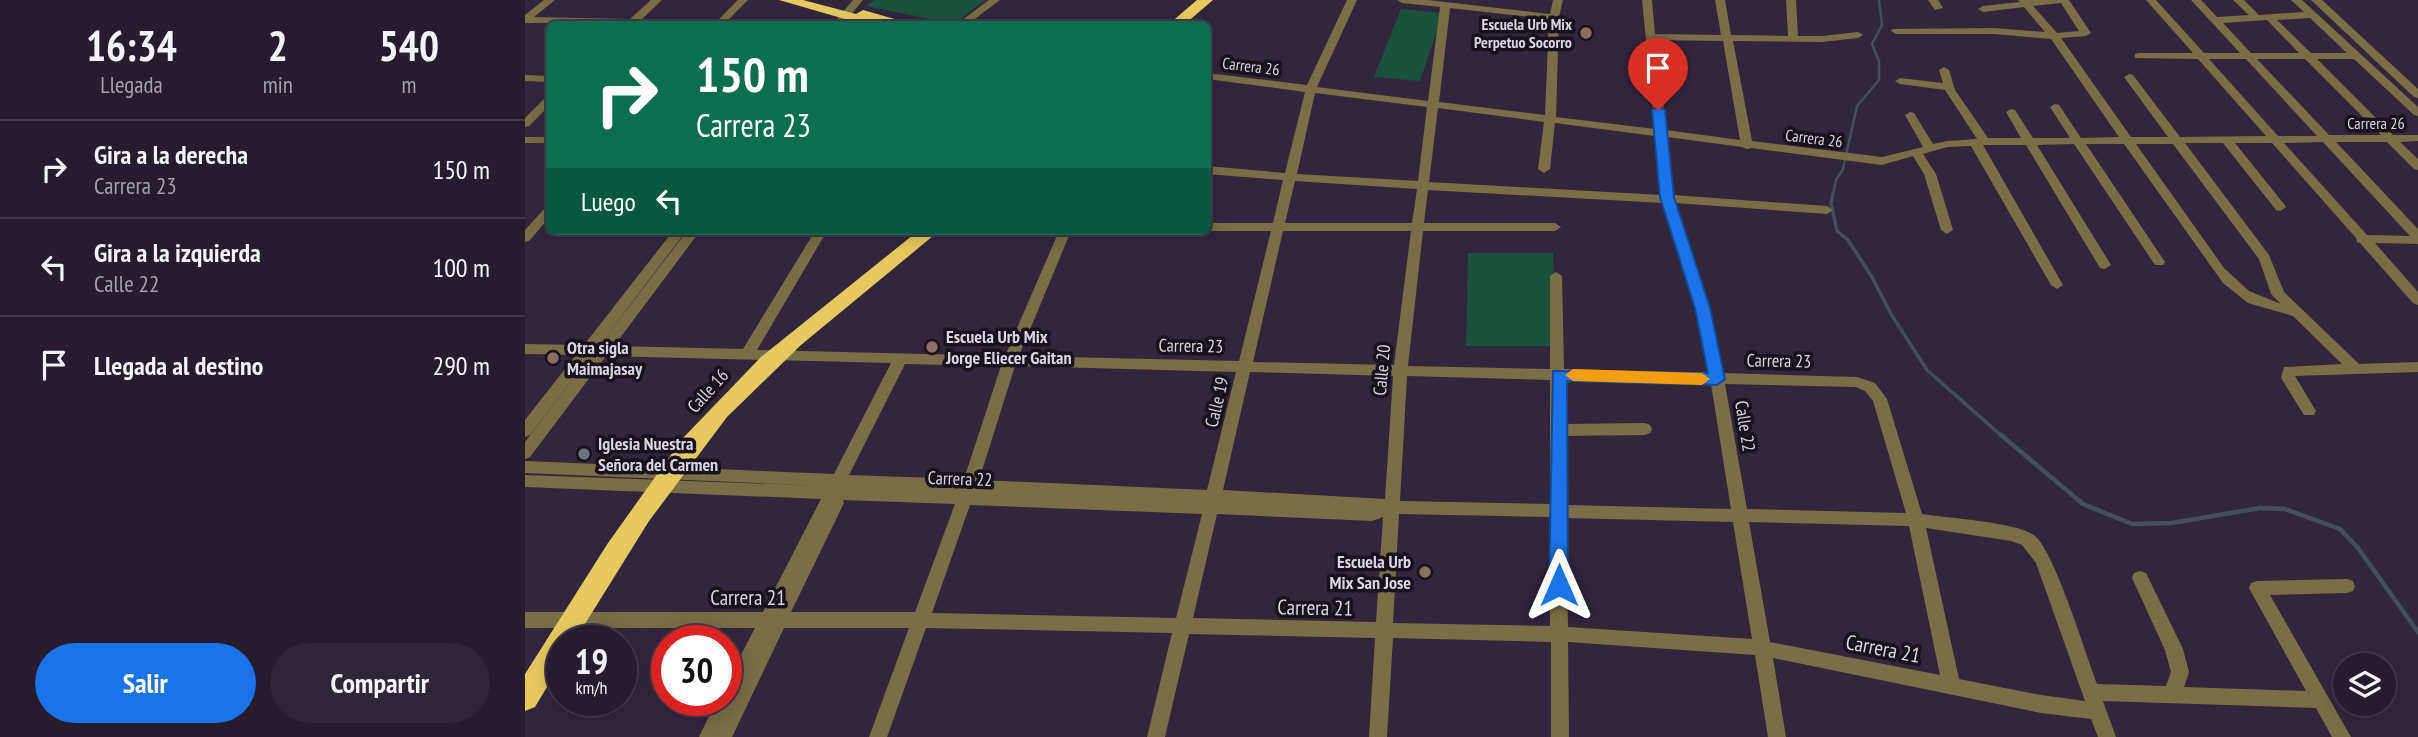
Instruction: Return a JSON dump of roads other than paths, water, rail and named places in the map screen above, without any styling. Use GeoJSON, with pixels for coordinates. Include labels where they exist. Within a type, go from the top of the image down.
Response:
{"type":"FeatureCollection","features":[{"type":"Feature","properties":{"kind":"highway"},"geometry":{"type":"LineString","coordinates":[[786,0],[887,21]]}},
{"type":"Feature","properties":{"kind":"highway"},"geometry":{"type":"LineString","coordinates":[[817,0],[868,21]]}},
{"type":"Feature","properties":{"kind":"highway"},"geometry":{"type":"LineString","coordinates":[[1181,21],[1206,0]]}},
{"type":"Feature","properties":{"kind":"highway","name":"Calle 16"},"geometry":{"type":"LineString","coordinates":[[525,698],[665,480],[720,410],[775,355],[925,235]]}},
{"type":"Feature","properties":{"kind":"street"},"geometry":{"type":"LineString","coordinates":[[525,13],[541,0]]}},
{"type":"Feature","properties":{"kind":"street"},"geometry":{"type":"LineString","coordinates":[[525,20],[550,0]]}},
{"type":"Feature","properties":{"kind":"street"},"geometry":{"type":"LineString","coordinates":[[633,21],[657,0]]}},
{"type":"Feature","properties":{"kind":"street"},"geometry":{"type":"LineString","coordinates":[[722,21],[743,0]]}},
{"type":"Feature","properties":{"kind":"street"},"geometry":{"type":"LineString","coordinates":[[850,15],[868,0]]}},
{"type":"Feature","properties":{"kind":"street"},"geometry":{"type":"LineString","coordinates":[[966,21],[995,0]]}},
{"type":"Feature","properties":{"kind":"street","name":"Calle 19"},"geometry":{"type":"LineString","coordinates":[[1156,737],[1311,89],[1352,0]]}},
{"type":"Feature","properties":{"kind":"street"},"geometry":{"type":"LineString","coordinates":[[1402,0],[1445,7],[1554,17]]}},
{"type":"Feature","properties":{"kind":"street"},"geometry":{"type":"LineString","coordinates":[[1464,9],[1474,0]]}},
{"type":"Feature","properties":{"kind":"street"},"geometry":{"type":"LineString","coordinates":[[1544,169],[1551,120],[1554,17],[1558,0]]}},
{"type":"Feature","properties":{"kind":"street","name":"Calle 22"},"geometry":{"type":"LineString","coordinates":[[1647,0],[1667,197],[1703,308],[1777,737]]}},
{"type":"Feature","properties":{"kind":"street"},"geometry":{"type":"LineString","coordinates":[[1720,0],[1747,146]]}},
{"type":"Feature","properties":{"kind":"street"},"geometry":{"type":"LineString","coordinates":[[1791,0],[1793,38]]}},
{"type":"Feature","properties":{"kind":"street"},"geometry":{"type":"LineString","coordinates":[[1896,32],[1994,31],[2054,36],[2087,33],[2063,0],[1980,5],[1994,31]]}},
{"type":"Feature","properties":{"kind":"street"},"geometry":{"type":"LineString","coordinates":[[2151,0],[2418,300]]}},
{"type":"Feature","properties":{"kind":"street"},"geometry":{"type":"LineString","coordinates":[[2196,0],[2251,56],[2418,239]]}},
{"type":"Feature","properties":{"kind":"street"},"geometry":{"type":"LineString","coordinates":[[2238,0],[2308,57],[2418,166]]}},
{"type":"Feature","properties":{"kind":"street"},"geometry":{"type":"LineString","coordinates":[[2296,0],[2418,113]]}},
{"type":"Feature","properties":{"kind":"street"},"geometry":{"type":"LineString","coordinates":[[2316,0],[2418,96]]}},
{"type":"Feature","properties":{"kind":"street"},"geometry":{"type":"LineString","coordinates":[[2024,2],[2054,36],[2219,271],[2237,292],[2276,309],[2296,312]]}},
{"type":"Feature","properties":{"kind":"street","name":"Calle 20"},"geometry":{"type":"LineString","coordinates":[[1378,737],[1400,371],[1445,7]]}},
{"type":"Feature","properties":{"kind":"street"},"geometry":{"type":"LineString","coordinates":[[2215,20],[2312,15]]}},
{"type":"Feature","properties":{"kind":"street"},"geometry":{"type":"LineString","coordinates":[[525,20],[560,21]]}},
{"type":"Feature","properties":{"kind":"street"},"geometry":{"type":"LineString","coordinates":[[1650,37],[1822,39],[1858,35]]}},
{"type":"Feature","properties":{"kind":"street"},"geometry":{"type":"LineString","coordinates":[[2139,56],[2357,56]]}},
{"type":"Feature","properties":{"kind":"street"},"geometry":{"type":"LineString","coordinates":[[1944,70],[1949,87],[2057,285]]}},
{"type":"Feature","properties":{"kind":"street","name":"Carrera 26"},"geometry":{"type":"LineString","coordinates":[[1211,76],[1859,160],[1882,161],[1923,150],[1980,142],[2418,138]]}},
{"type":"Feature","properties":{"kind":"street"},"geometry":{"type":"LineString","coordinates":[[2129,77],[2173,140],[2265,258],[2278,294],[2356,369]]}},
{"type":"Feature","properties":{"kind":"street"},"geometry":{"type":"LineString","coordinates":[[525,78],[546,79]]}},
{"type":"Feature","properties":{"kind":"street"},"geometry":{"type":"LineString","coordinates":[[1899,81],[1949,87]]}},
{"type":"Feature","properties":{"kind":"street"},"geometry":{"type":"LineString","coordinates":[[525,124],[546,103]]}},
{"type":"Feature","properties":{"kind":"street"},"geometry":{"type":"LineString","coordinates":[[2055,107],[2159,262]]}},
{"type":"Feature","properties":{"kind":"street"},"geometry":{"type":"LineString","coordinates":[[2011,112],[2026,141],[2105,265]]}},
{"type":"Feature","properties":{"kind":"street"},"geometry":{"type":"LineString","coordinates":[[1910,115],[1947,230]]}},
{"type":"Feature","properties":{"kind":"street"},"geometry":{"type":"LineString","coordinates":[[2226,139],[2280,207]]}},
{"type":"Feature","properties":{"kind":"street"},"geometry":{"type":"LineString","coordinates":[[525,140],[546,140]]}},
{"type":"Feature","properties":{"kind":"street"},"geometry":{"type":"LineString","coordinates":[[1211,170],[1421,186],[1667,197],[1827,209]]}},
{"type":"Feature","properties":{"kind":"street"},"geometry":{"type":"LineString","coordinates":[[525,223],[545,222]]}},
{"type":"Feature","properties":{"kind":"street"},"geometry":{"type":"LineString","coordinates":[[525,239],[545,222]]}},
{"type":"Feature","properties":{"kind":"street"},"geometry":{"type":"LineString","coordinates":[[1211,227],[1555,227]]}},
{"type":"Feature","properties":{"kind":"street"},"geometry":{"type":"LineString","coordinates":[[525,453],[677,235]]}},
{"type":"Feature","properties":{"kind":"street"},"geometry":{"type":"LineString","coordinates":[[525,431],[691,235]]}},
{"type":"Feature","properties":{"kind":"street"},"geometry":{"type":"LineString","coordinates":[[747,355],[819,235]]}},
{"type":"Feature","properties":{"kind":"street"},"geometry":{"type":"LineString","coordinates":[[878,737],[967,492],[1010,361],[1063,235]]}},
{"type":"Feature","properties":{"kind":"street"},"geometry":{"type":"LineString","coordinates":[[2361,239],[2418,239]]}},
{"type":"Feature","properties":{"kind":"street"},"geometry":{"type":"LineString","coordinates":[[1556,275],[1559,375],[1560,737]]}},
{"type":"Feature","properties":{"kind":"street","name":"Carrera 23"},"geometry":{"type":"LineString","coordinates":[[525,349],[1857,383],[1870,387],[1880,399],[1916,520]]}},
{"type":"Feature","properties":{"kind":"street"},"geometry":{"type":"LineString","coordinates":[[708,737],[837,503],[836,487],[901,358]]}},
{"type":"Feature","properties":{"kind":"street"},"geometry":{"type":"LineString","coordinates":[[2309,411],[2288,378],[2289,371],[2418,368]]}},
{"type":"Feature","properties":{"kind":"street"},"geometry":{"type":"LineString","coordinates":[[1559,430],[1645,429]]}},
{"type":"Feature","properties":{"kind":"street","name":"Carrera 22"},"geometry":{"type":"LineString","coordinates":[[525,467],[665,480]]}},
{"type":"Feature","properties":{"kind":"street","name":"Carrera 22"},"geometry":{"type":"LineString","coordinates":[[525,481],[665,480],[1212,502],[1372,514],[1393,507],[1916,520],[2011,534],[2028,540],[2043,559],[2091,692]]}},
{"type":"Feature","properties":{"kind":"street"},"geometry":{"type":"LineString","coordinates":[[1916,520],[1951,685]]}},
{"type":"Feature","properties":{"kind":"street"},"geometry":{"type":"LineString","coordinates":[[2140,578],[2174,649],[2180,672],[2172,694]]}},
{"type":"Feature","properties":{"kind":"street"},"geometry":{"type":"LineString","coordinates":[[2342,737],[2257,588],[2347,586]]}},
{"type":"Feature","properties":{"kind":"street","name":"Carrera 21"},"geometry":{"type":"LineString","coordinates":[[525,620],[921,620],[1559,634],[1762,648],[2098,711]]}},
{"type":"Feature","properties":{"kind":"street"},"geometry":{"type":"LineString","coordinates":[[722,737],[773,621]]}},
{"type":"Feature","properties":{"kind":"street"},"geometry":{"type":"LineString","coordinates":[[2107,737],[2091,692],[2319,700]]}},
{"type":"Feature","properties":{"kind":"waterway"},"geometry":{"type":"LineString","coordinates":[[1833,195],[1836,180],[1843,169],[1857,106],[1879,80],[1879,61],[1872,44],[1882,25],[1879,0]]}},
{"type":"Feature","properties":{"kind":"waterway"},"geometry":{"type":"LineString","coordinates":[[1833,194],[1831,203],[1837,231],[1848,240],[1872,277],[1891,314],[1927,370],[2003,437]]}},
{"type":"Feature","properties":{"kind":"waterway"},"geometry":{"type":"LineString","coordinates":[[2001,435],[2083,504],[2132,524],[2172,523],[2260,508],[2285,509],[2340,529],[2358,548],[2418,632]]}},
{"type":"Feature","properties":{"kind":"place","name":"Escuela Urb Mix Perpetuo Socorro"},"geometry":{"type":"Point","coordinates":[1586,33]}},
{"type":"Feature","properties":{"kind":"place","name":"Escuela Urb Mix Jorge Eliecer Gaitan"},"geometry":{"type":"Point","coordinates":[932,347]}},
{"type":"Feature","properties":{"kind":"place","name":"Otra sigla Maimajasay"},"geometry":{"type":"Point","coordinates":[553,358]}},
{"type":"Feature","properties":{"kind":"place","name":"Iglesia Nuestra Señora del Carmen"},"geometry":{"type":"Point","coordinates":[584,454]}},
{"type":"Feature","properties":{"kind":"place","name":"Escuela Urb Mix San Jose"},"geometry":{"type":"Point","coordinates":[1425,572]}}]}
